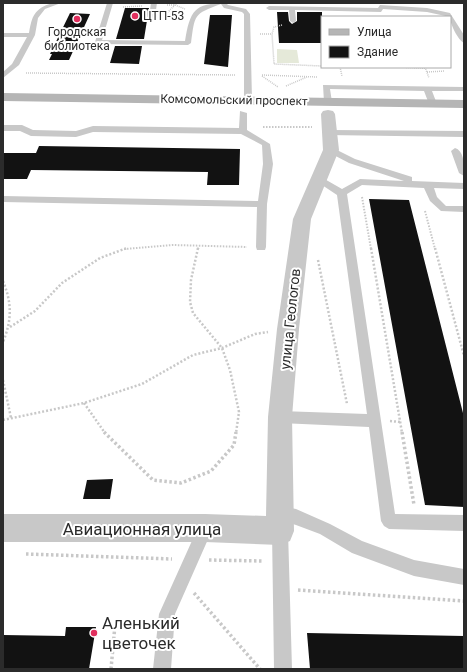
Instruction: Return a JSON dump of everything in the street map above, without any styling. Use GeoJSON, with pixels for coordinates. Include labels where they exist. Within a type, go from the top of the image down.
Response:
{"type":"FeatureCollection","features":[{"type":"Feature","properties":{"kind":"main road","name":"Комсомольский проспект"},"geometry":{"type":"LineString","coordinates":[[3,97],[155,105]]}},
{"type":"Feature","properties":{"kind":"main road","name":"Комсомольский проспект"},"geometry":{"type":"LineString","coordinates":[[329,124],[433,104],[464,104]]}},
{"type":"Feature","properties":{"kind":"main road","name":"Комсомольский проспект"},"geometry":{"type":"LineString","coordinates":[[3,109],[155,105],[246,106],[329,124],[464,116]]}},
{"type":"Feature","properties":{"kind":"street","name":"улица Геологов"},"geometry":{"type":"LineString","coordinates":[[280,522],[280,417],[288,329],[302,219],[318,179],[329,124]]}},
{"type":"Feature","properties":{"kind":"street","name":"Авиационная улица"},"geometry":{"type":"LineString","coordinates":[[3,528],[205,528],[280,522]]}},
{"type":"Feature","properties":{"kind":"lane"},"geometry":{"type":"LineString","coordinates":[[4,74],[15,65],[32,35],[35,18],[44,5],[58,3]]}},
{"type":"Feature","properties":{"kind":"lane"},"geometry":{"type":"LineString","coordinates":[[110,3],[98,42],[188,43],[192,16],[198,10],[219,3]]}},
{"type":"Feature","properties":{"kind":"lane"},"geometry":{"type":"LineString","coordinates":[[152,17],[154,3]]}},
{"type":"Feature","properties":{"kind":"lane"},"geometry":{"type":"LineString","coordinates":[[223,3],[226,7],[244,10],[247,14],[246,106],[243,131]]}},
{"type":"Feature","properties":{"kind":"lane"},"geometry":{"type":"LineString","coordinates":[[269,8],[440,10],[448,13],[450,16]]}},
{"type":"Feature","properties":{"kind":"lane"},"geometry":{"type":"LineString","coordinates":[[292,8],[293,21]]}},
{"type":"Feature","properties":{"kind":"lane"},"geometry":{"type":"LineString","coordinates":[[451,18],[464,41]]}},
{"type":"Feature","properties":{"kind":"lane"},"geometry":{"type":"LineString","coordinates":[[3,35],[32,35]]}},
{"type":"Feature","properties":{"kind":"lane"},"geometry":{"type":"LineString","coordinates":[[464,89],[326,88],[329,124],[339,155],[362,165],[423,185],[433,200],[444,209],[464,210]]}},
{"type":"Feature","properties":{"kind":"lane"},"geometry":{"type":"LineString","coordinates":[[427,89],[433,104]]}},
{"type":"Feature","properties":{"kind":"lane"},"geometry":{"type":"LineString","coordinates":[[329,124],[464,134]]}},
{"type":"Feature","properties":{"kind":"lane"},"geometry":{"type":"LineString","coordinates":[[3,128],[22,128],[31,133],[76,134],[93,129],[243,131],[266,144],[268,164],[262,204],[261,247]]}},
{"type":"Feature","properties":{"kind":"lane"},"geometry":{"type":"LineString","coordinates":[[455,151],[464,173]]}},
{"type":"Feature","properties":{"kind":"lane"},"geometry":{"type":"LineString","coordinates":[[360,182],[362,165]]}},
{"type":"Feature","properties":{"kind":"lane"},"geometry":{"type":"LineString","coordinates":[[318,179],[342,193]]}},
{"type":"Feature","properties":{"kind":"lane"},"geometry":{"type":"LineString","coordinates":[[342,193],[360,182],[464,186]]}},
{"type":"Feature","properties":{"kind":"lane"},"geometry":{"type":"LineString","coordinates":[[342,193],[389,521],[464,523]]}},
{"type":"Feature","properties":{"kind":"lane"},"geometry":{"type":"LineString","coordinates":[[3,199],[262,204]]}},
{"type":"Feature","properties":{"kind":"lane"},"geometry":{"type":"LineString","coordinates":[[280,417],[374,421]]}},
{"type":"Feature","properties":{"kind":"lane"},"geometry":{"type":"LineString","coordinates":[[282,669],[280,522],[296,517],[325,529],[358,547],[414,568],[464,577]]}},
{"type":"Feature","properties":{"kind":"lane"},"geometry":{"type":"LineString","coordinates":[[162,669],[167,614],[205,528]]}},
{"type":"Feature","properties":{"kind":"path"},"geometry":{"type":"LineString","coordinates":[[293,21],[274,27],[272,34],[274,64],[321,66]]}},
{"type":"Feature","properties":{"kind":"path"},"geometry":{"type":"LineString","coordinates":[[425,68],[427,72],[445,71]]}},
{"type":"Feature","properties":{"kind":"path"},"geometry":{"type":"LineString","coordinates":[[261,75],[280,89],[309,76]]}},
{"type":"Feature","properties":{"kind":"path"},"geometry":{"type":"LineString","coordinates":[[360,182],[417,522]]}},
{"type":"Feature","properties":{"kind":"path"},"geometry":{"type":"LineString","coordinates":[[423,185],[464,356]]}},
{"type":"Feature","properties":{"kind":"path"},"geometry":{"type":"LineString","coordinates":[[10,327],[35,311],[62,283],[100,258],[128,248],[172,245],[261,247]]}},
{"type":"Feature","properties":{"kind":"path"},"geometry":{"type":"LineString","coordinates":[[84,403],[101,429],[152,480],[181,483],[211,471],[234,445],[239,412],[230,370],[222,348],[204,329],[193,313],[190,302],[191,280],[199,246]]}},
{"type":"Feature","properties":{"kind":"path"},"geometry":{"type":"LineString","coordinates":[[317,257],[350,420]]}},
{"type":"Feature","properties":{"kind":"path"},"geometry":{"type":"LineString","coordinates":[[3,281],[9,294],[12,310],[10,327],[3,342]]}},
{"type":"Feature","properties":{"kind":"path"},"geometry":{"type":"LineString","coordinates":[[3,420],[84,403],[142,384],[193,355],[222,348],[255,334]]}},
{"type":"Feature","properties":{"kind":"path"},"geometry":{"type":"LineString","coordinates":[[3,380],[11,418]]}},
{"type":"Feature","properties":{"kind":"path"},"geometry":{"type":"LineString","coordinates":[[19,554],[190,560],[281,561]]}},
{"type":"Feature","properties":{"kind":"path"},"geometry":{"type":"LineString","coordinates":[[182,579],[260,669]]}},
{"type":"Feature","properties":{"kind":"path"},"geometry":{"type":"LineString","coordinates":[[296,597],[297,582]]}},
{"type":"Feature","properties":{"kind":"path"},"geometry":{"type":"LineString","coordinates":[[296,589],[464,601]]}},
{"type":"Feature","properties":{"kind":"path"},"geometry":{"type":"LineString","coordinates":[[111,669],[115,626],[150,625]]}},
{"type":"Feature","properties":{"kind":"green space"},"geometry":{"type":"Polygon","coordinates":[[[277,49],[297,50],[299,63],[277,63],[277,49]]]}},
{"type":"Feature","properties":{"kind":"building"},"geometry":{"type":"Polygon","coordinates":[[[125,8],[149,8],[144,39],[116,39],[125,8]]]}},
{"type":"Feature","properties":{"kind":"building"},"geometry":{"type":"Polygon","coordinates":[[[277,12],[288,12],[289,21],[292,24],[297,21],[297,12],[322,12],[321,43],[279,43],[277,12]]]}},
{"type":"Feature","properties":{"kind":"building"},"geometry":{"type":"Polygon","coordinates":[[[70,13],[90,14],[69,60],[49,60],[52,54],[50,54],[70,13]]]}},
{"type":"Feature","properties":{"kind":"building"},"geometry":{"type":"Polygon","coordinates":[[[210,15],[232,15],[228,67],[204,64],[210,15]]]}},
{"type":"Feature","properties":{"kind":"building"},"geometry":{"type":"Polygon","coordinates":[[[115,46],[142,46],[139,64],[110,63],[115,46]]]}},
{"type":"Feature","properties":{"kind":"building"},"geometry":{"type":"Polygon","coordinates":[[[39,146],[240,149],[239,185],[207,185],[208,172],[31,170],[27,179],[3,179],[3,153],[36,153],[39,146]]]}},
{"type":"Feature","properties":{"kind":"building"},"geometry":{"type":"Polygon","coordinates":[[[369,199],[409,200],[464,417],[464,507],[425,505],[369,199]]]}},
{"type":"Feature","properties":{"kind":"building"},"geometry":{"type":"Polygon","coordinates":[[[113,479],[110,499],[83,499],[87,480],[113,479]]]}},
{"type":"Feature","properties":{"kind":"building"},"geometry":{"type":"Polygon","coordinates":[[[66,627],[96,627],[89,669],[3,669],[3,635],[65,636],[66,627]]]}},
{"type":"Feature","properties":{"kind":"building"},"geometry":{"type":"Polygon","coordinates":[[[307,633],[464,636],[464,669],[310,669],[307,633]]]}},
{"type":"Feature","properties":{"kind":"place","name":"ЦТП-53"},"geometry":{"type":"Point","coordinates":[135,16]}},
{"type":"Feature","properties":{"kind":"place","name":"Городская библиотека"},"geometry":{"type":"Point","coordinates":[77,19]}},
{"type":"Feature","properties":{"kind":"place","name":"Аленький цветочек"},"geometry":{"type":"Point","coordinates":[94,633]}}]}
